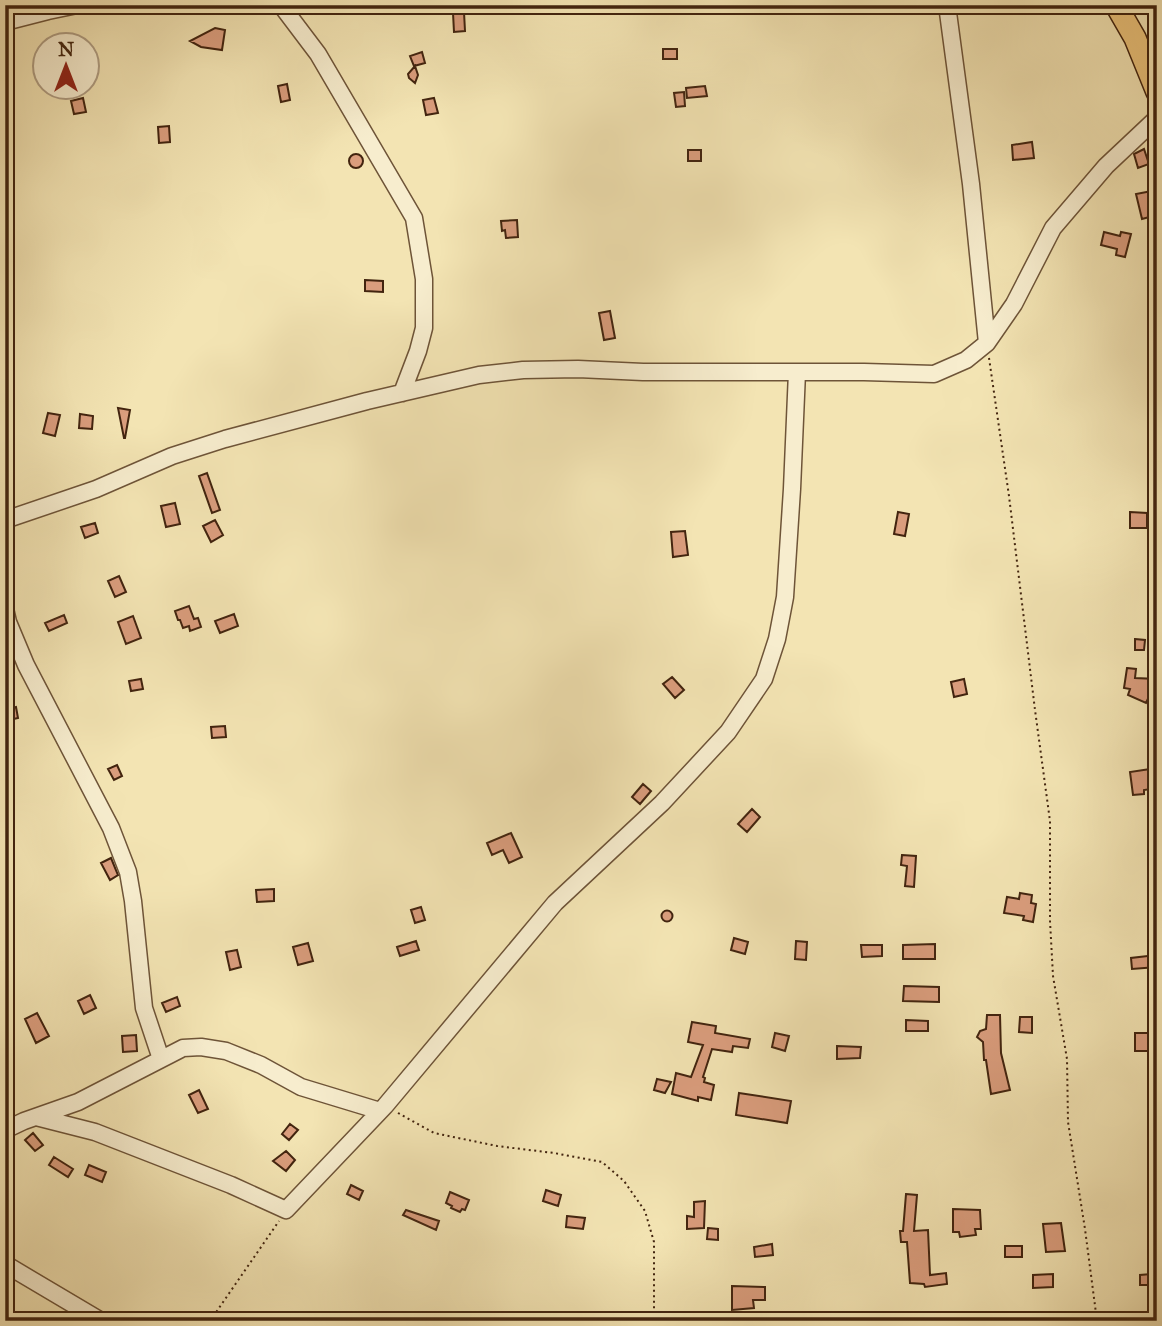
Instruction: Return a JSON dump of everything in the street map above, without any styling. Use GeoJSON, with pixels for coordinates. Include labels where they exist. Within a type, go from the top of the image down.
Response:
{"type":"FeatureCollection","features":[{"type":"Feature","properties":{"kind":"main road"},"geometry":{"type":"LineString","coordinates":[[1116,5],[1135,38],[1157,92]]}},
{"type":"Feature","properties":{"kind":"street"},"geometry":{"type":"LineString","coordinates":[[5,22],[77,5]]}},
{"type":"Feature","properties":{"kind":"street"},"geometry":{"type":"LineString","coordinates":[[281,5],[318,54],[414,218],[424,279],[424,328],[402,393]]}},
{"type":"Feature","properties":{"kind":"street"},"geometry":{"type":"LineString","coordinates":[[947,5],[971,184],[987,343]]}},
{"type":"Feature","properties":{"kind":"street"},"geometry":{"type":"LineString","coordinates":[[5,520],[96,489],[172,456],[225,439],[479,375],[523,370],[934,374],[967,360],[987,343],[1014,303],[1054,228],[1106,166],[1157,118]]}},
{"type":"Feature","properties":{"kind":"street"},"geometry":{"type":"LineString","coordinates":[[36,1116],[95,1132],[231,1185],[286,1210],[382,1108],[555,903],[662,803],[728,732],[764,679],[785,597],[797,372]]}},
{"type":"Feature","properties":{"kind":"street"},"geometry":{"type":"LineString","coordinates":[[5,609],[26,665],[111,828],[128,872],[144,1008],[161,1059]]}},
{"type":"Feature","properties":{"kind":"street"},"geometry":{"type":"LineString","coordinates":[[5,1130],[78,1102],[183,1048],[201,1047],[226,1051],[261,1065],[301,1087],[382,1108]]}},
{"type":"Feature","properties":{"kind":"street"},"geometry":{"type":"LineString","coordinates":[[5,1265],[101,1321]]}},
{"type":"Feature","properties":{"kind":"path"},"geometry":{"type":"LineString","coordinates":[[987,343],[1050,821],[1053,976],[1067,1059],[1068,1122],[1086,1229],[1097,1321]]}},
{"type":"Feature","properties":{"kind":"path"},"geometry":{"type":"LineString","coordinates":[[382,1108],[434,1132],[497,1146],[602,1162],[624,1181],[645,1211],[654,1242],[654,1321]]}},
{"type":"Feature","properties":{"kind":"path"},"geometry":{"type":"LineString","coordinates":[[210,1321],[286,1210]]}},
{"type":"Feature","properties":{"kind":"building"},"geometry":{"type":"Polygon","coordinates":[[[464,12],[465,31],[454,32],[453,13],[464,12]]]}},
{"type":"Feature","properties":{"kind":"building"},"geometry":{"type":"Polygon","coordinates":[[[215,28],[225,30],[222,50],[201,47],[190,41],[215,28]]]}},
{"type":"Feature","properties":{"kind":"building"},"geometry":{"type":"Polygon","coordinates":[[[663,49],[677,49],[677,59],[663,59],[663,49]]]}},
{"type":"Feature","properties":{"kind":"building"},"geometry":{"type":"Polygon","coordinates":[[[422,52],[425,63],[414,66],[410,56],[422,52]]]}},
{"type":"Feature","properties":{"kind":"building"},"geometry":{"type":"Polygon","coordinates":[[[415,66],[418,75],[415,83],[408,74],[415,66]]]}},
{"type":"Feature","properties":{"kind":"building"},"geometry":{"type":"Polygon","coordinates":[[[287,84],[290,100],[281,102],[278,86],[287,84]]]}},
{"type":"Feature","properties":{"kind":"building"},"geometry":{"type":"Polygon","coordinates":[[[705,86],[707,96],[687,98],[686,88],[705,86]]]}},
{"type":"Feature","properties":{"kind":"building"},"geometry":{"type":"Polygon","coordinates":[[[684,92],[685,106],[676,107],[674,93],[684,92]]]}},
{"type":"Feature","properties":{"kind":"building"},"geometry":{"type":"Polygon","coordinates":[[[434,98],[438,113],[426,115],[423,100],[434,98]]]}},
{"type":"Feature","properties":{"kind":"building"},"geometry":{"type":"Polygon","coordinates":[[[71,102],[84,102],[86,112],[74,114],[71,102]]]}},
{"type":"Feature","properties":{"kind":"building"},"geometry":{"type":"Polygon","coordinates":[[[169,126],[170,142],[159,143],[158,127],[169,126]]]}},
{"type":"Feature","properties":{"kind":"building"},"geometry":{"type":"Polygon","coordinates":[[[1032,142],[1034,158],[1013,160],[1012,145],[1032,142]]]}},
{"type":"Feature","properties":{"kind":"building"},"geometry":{"type":"Polygon","coordinates":[[[1144,149],[1149,164],[1138,168],[1134,154],[1144,149]]]}},
{"type":"Feature","properties":{"kind":"building"},"geometry":{"type":"Polygon","coordinates":[[[688,150],[701,150],[701,161],[688,161],[688,150]]]}},
{"type":"Feature","properties":{"kind":"building"},"geometry":{"type":"Polygon","coordinates":[[[356,154],[361,156],[361,166],[356,168],[351,166],[349,161],[351,156],[356,154]]]}},
{"type":"Feature","properties":{"kind":"building"},"geometry":{"type":"Polygon","coordinates":[[[1157,190],[1157,215],[1142,219],[1136,194],[1157,190]]]}},
{"type":"Feature","properties":{"kind":"building"},"geometry":{"type":"Polygon","coordinates":[[[517,220],[518,237],[506,238],[501,221],[517,220]]]}},
{"type":"Feature","properties":{"kind":"building"},"geometry":{"type":"Polygon","coordinates":[[[1104,232],[1120,236],[1121,232],[1131,234],[1125,257],[1116,255],[1117,249],[1101,245],[1104,232]]]}},
{"type":"Feature","properties":{"kind":"building"},"geometry":{"type":"Polygon","coordinates":[[[365,280],[383,281],[383,292],[365,291],[365,280]]]}},
{"type":"Feature","properties":{"kind":"building"},"geometry":{"type":"Polygon","coordinates":[[[610,311],[615,338],[604,340],[599,313],[610,311]]]}},
{"type":"Feature","properties":{"kind":"building"},"geometry":{"type":"Polygon","coordinates":[[[118,408],[130,410],[125,438],[124,438],[118,408]]]}},
{"type":"Feature","properties":{"kind":"building"},"geometry":{"type":"Polygon","coordinates":[[[48,413],[60,415],[55,436],[43,433],[48,413]]]}},
{"type":"Feature","properties":{"kind":"building"},"geometry":{"type":"Polygon","coordinates":[[[80,414],[93,416],[92,429],[79,428],[80,414]]]}},
{"type":"Feature","properties":{"kind":"building"},"geometry":{"type":"Polygon","coordinates":[[[207,473],[220,510],[212,513],[199,476],[207,473]]]}},
{"type":"Feature","properties":{"kind":"building"},"geometry":{"type":"Polygon","coordinates":[[[175,503],[180,524],[166,527],[161,506],[175,503]]]}},
{"type":"Feature","properties":{"kind":"building"},"geometry":{"type":"Polygon","coordinates":[[[898,512],[909,514],[905,536],[894,534],[898,512]]]}},
{"type":"Feature","properties":{"kind":"building"},"geometry":{"type":"Polygon","coordinates":[[[1130,512],[1147,513],[1147,528],[1130,528],[1130,512]]]}},
{"type":"Feature","properties":{"kind":"building"},"geometry":{"type":"Polygon","coordinates":[[[215,520],[223,535],[211,542],[203,526],[215,520]]]}},
{"type":"Feature","properties":{"kind":"building"},"geometry":{"type":"Polygon","coordinates":[[[95,523],[98,533],[85,538],[81,527],[95,523]]]}},
{"type":"Feature","properties":{"kind":"building"},"geometry":{"type":"Polygon","coordinates":[[[685,531],[688,555],[673,557],[671,532],[685,531]]]}},
{"type":"Feature","properties":{"kind":"building"},"geometry":{"type":"Polygon","coordinates":[[[119,576],[126,592],[115,597],[108,581],[119,576]]]}},
{"type":"Feature","properties":{"kind":"building"},"geometry":{"type":"Polygon","coordinates":[[[189,606],[194,619],[198,618],[201,627],[190,631],[189,626],[183,628],[175,611],[189,606]]]}},
{"type":"Feature","properties":{"kind":"building"},"geometry":{"type":"Polygon","coordinates":[[[234,614],[238,626],[220,633],[215,621],[234,614]]]}},
{"type":"Feature","properties":{"kind":"building"},"geometry":{"type":"Polygon","coordinates":[[[64,615],[67,623],[49,631],[45,623],[64,615]]]}},
{"type":"Feature","properties":{"kind":"building"},"geometry":{"type":"Polygon","coordinates":[[[133,616],[141,638],[126,644],[118,622],[133,616]]]}},
{"type":"Feature","properties":{"kind":"building"},"geometry":{"type":"Polygon","coordinates":[[[1135,639],[1145,640],[1144,650],[1135,650],[1135,639]]]}},
{"type":"Feature","properties":{"kind":"building"},"geometry":{"type":"Polygon","coordinates":[[[1127,668],[1136,669],[1135,678],[1157,679],[1146,703],[1128,695],[1130,689],[1124,688],[1127,668]]]}},
{"type":"Feature","properties":{"kind":"building"},"geometry":{"type":"Polygon","coordinates":[[[672,677],[684,690],[675,698],[663,684],[672,677]]]}},
{"type":"Feature","properties":{"kind":"building"},"geometry":{"type":"Polygon","coordinates":[[[141,679],[143,689],[131,691],[129,681],[141,679]]]}},
{"type":"Feature","properties":{"kind":"building"},"geometry":{"type":"Polygon","coordinates":[[[964,679],[967,694],[954,697],[951,682],[964,679]]]}},
{"type":"Feature","properties":{"kind":"building"},"geometry":{"type":"Polygon","coordinates":[[[16,707],[18,718],[5,721],[5,710],[16,707]]]}},
{"type":"Feature","properties":{"kind":"building"},"geometry":{"type":"Polygon","coordinates":[[[225,726],[226,737],[212,738],[211,727],[225,726]]]}},
{"type":"Feature","properties":{"kind":"building"},"geometry":{"type":"Polygon","coordinates":[[[117,765],[122,776],[114,780],[108,769],[117,765]]]}},
{"type":"Feature","properties":{"kind":"building"},"geometry":{"type":"Polygon","coordinates":[[[1157,768],[1157,788],[1144,790],[1144,794],[1133,795],[1130,772],[1157,768]]]}},
{"type":"Feature","properties":{"kind":"building"},"geometry":{"type":"Polygon","coordinates":[[[643,784],[651,791],[640,804],[632,797],[643,784]]]}},
{"type":"Feature","properties":{"kind":"building"},"geometry":{"type":"Polygon","coordinates":[[[752,809],[760,817],[747,832],[738,824],[752,809]]]}},
{"type":"Feature","properties":{"kind":"building"},"geometry":{"type":"Polygon","coordinates":[[[511,833],[522,857],[509,863],[503,850],[492,855],[487,843],[511,833]]]}},
{"type":"Feature","properties":{"kind":"building"},"geometry":{"type":"Polygon","coordinates":[[[902,855],[916,856],[914,887],[905,886],[907,866],[901,865],[902,855]]]}},
{"type":"Feature","properties":{"kind":"building"},"geometry":{"type":"Polygon","coordinates":[[[111,858],[118,875],[110,880],[101,863],[111,858]]]}},
{"type":"Feature","properties":{"kind":"building"},"geometry":{"type":"Polygon","coordinates":[[[274,889],[274,901],[257,902],[256,890],[274,889]]]}},
{"type":"Feature","properties":{"kind":"building"},"geometry":{"type":"Polygon","coordinates":[[[1020,893],[1032,895],[1031,903],[1036,904],[1033,922],[1023,920],[1024,916],[1004,913],[1007,897],[1019,899],[1020,893]]]}},
{"type":"Feature","properties":{"kind":"building"},"geometry":{"type":"Polygon","coordinates":[[[421,907],[425,920],[415,923],[411,910],[421,907]]]}},
{"type":"Feature","properties":{"kind":"building"},"geometry":{"type":"Polygon","coordinates":[[[667,910],[673,916],[667,922],[661,916],[667,910]]]}},
{"type":"Feature","properties":{"kind":"building"},"geometry":{"type":"Polygon","coordinates":[[[734,938],[748,942],[745,954],[731,950],[734,938]]]}},
{"type":"Feature","properties":{"kind":"building"},"geometry":{"type":"Polygon","coordinates":[[[416,941],[419,950],[400,956],[397,947],[416,941]]]}},
{"type":"Feature","properties":{"kind":"building"},"geometry":{"type":"Polygon","coordinates":[[[796,941],[807,942],[806,960],[795,959],[796,941]]]}},
{"type":"Feature","properties":{"kind":"building"},"geometry":{"type":"Polygon","coordinates":[[[308,943],[313,961],[298,965],[293,947],[308,943]]]}},
{"type":"Feature","properties":{"kind":"building"},"geometry":{"type":"Polygon","coordinates":[[[935,944],[935,959],[903,959],[903,945],[935,944]]]}},
{"type":"Feature","properties":{"kind":"building"},"geometry":{"type":"Polygon","coordinates":[[[861,945],[882,945],[882,956],[862,957],[861,945]]]}},
{"type":"Feature","properties":{"kind":"building"},"geometry":{"type":"Polygon","coordinates":[[[237,950],[241,967],[230,970],[226,952],[237,950]]]}},
{"type":"Feature","properties":{"kind":"building"},"geometry":{"type":"Polygon","coordinates":[[[1156,955],[1157,967],[1132,969],[1131,958],[1156,955]]]}},
{"type":"Feature","properties":{"kind":"building"},"geometry":{"type":"Polygon","coordinates":[[[904,986],[939,987],[939,1002],[903,1001],[904,986]]]}},
{"type":"Feature","properties":{"kind":"building"},"geometry":{"type":"Polygon","coordinates":[[[90,995],[96,1008],[84,1014],[78,1001],[90,995]]]}},
{"type":"Feature","properties":{"kind":"building"},"geometry":{"type":"Polygon","coordinates":[[[177,997],[180,1006],[166,1012],[162,1003],[177,997]]]}},
{"type":"Feature","properties":{"kind":"building"},"geometry":{"type":"Polygon","coordinates":[[[37,1013],[49,1036],[36,1043],[25,1019],[37,1013]]]}},
{"type":"Feature","properties":{"kind":"building"},"geometry":{"type":"Polygon","coordinates":[[[987,1015],[1000,1015],[1001,1053],[1010,1090],[991,1094],[983,1042],[977,1037],[980,1031],[986,1029],[987,1015]]]}},
{"type":"Feature","properties":{"kind":"building"},"geometry":{"type":"Polygon","coordinates":[[[1020,1017],[1032,1017],[1032,1033],[1019,1032],[1020,1017]]]}},
{"type":"Feature","properties":{"kind":"building"},"geometry":{"type":"Polygon","coordinates":[[[906,1020],[928,1021],[928,1031],[906,1031],[906,1020]]]}},
{"type":"Feature","properties":{"kind":"building"},"geometry":{"type":"Polygon","coordinates":[[[692,1022],[716,1026],[715,1033],[750,1039],[748,1048],[733,1046],[732,1052],[712,1049],[703,1077],[704,1082],[714,1085],[711,1100],[698,1097],[698,1101],[672,1094],[676,1073],[691,1077],[703,1045],[688,1042],[692,1022]]]}},
{"type":"Feature","properties":{"kind":"building"},"geometry":{"type":"Polygon","coordinates":[[[775,1033],[789,1036],[785,1051],[772,1047],[775,1033]]]}},
{"type":"Feature","properties":{"kind":"building"},"geometry":{"type":"Polygon","coordinates":[[[1135,1033],[1156,1033],[1157,1051],[1135,1051],[1135,1033]]]}},
{"type":"Feature","properties":{"kind":"building"},"geometry":{"type":"Polygon","coordinates":[[[136,1035],[137,1051],[123,1052],[122,1036],[136,1035]]]}},
{"type":"Feature","properties":{"kind":"building"},"geometry":{"type":"Polygon","coordinates":[[[837,1046],[861,1047],[860,1058],[837,1059],[837,1046]]]}},
{"type":"Feature","properties":{"kind":"building"},"geometry":{"type":"Polygon","coordinates":[[[657,1079],[671,1082],[665,1093],[654,1090],[657,1079]]]}},
{"type":"Feature","properties":{"kind":"building"},"geometry":{"type":"Polygon","coordinates":[[[199,1090],[208,1109],[198,1113],[189,1095],[199,1090]]]}},
{"type":"Feature","properties":{"kind":"building"},"geometry":{"type":"Polygon","coordinates":[[[739,1093],[791,1101],[787,1123],[736,1115],[739,1093]]]}},
{"type":"Feature","properties":{"kind":"building"},"geometry":{"type":"Polygon","coordinates":[[[290,1124],[298,1130],[289,1140],[282,1134],[290,1124]]]}},
{"type":"Feature","properties":{"kind":"building"},"geometry":{"type":"Polygon","coordinates":[[[33,1133],[43,1145],[35,1151],[25,1140],[33,1133]]]}},
{"type":"Feature","properties":{"kind":"building"},"geometry":{"type":"Polygon","coordinates":[[[286,1151],[295,1160],[286,1171],[273,1161],[286,1151]]]}},
{"type":"Feature","properties":{"kind":"building"},"geometry":{"type":"Polygon","coordinates":[[[54,1157],[73,1169],[68,1177],[49,1165],[54,1157]]]}},
{"type":"Feature","properties":{"kind":"building"},"geometry":{"type":"Polygon","coordinates":[[[89,1165],[106,1172],[102,1182],[85,1175],[89,1165]]]}},
{"type":"Feature","properties":{"kind":"building"},"geometry":{"type":"Polygon","coordinates":[[[351,1185],[363,1191],[359,1200],[347,1194],[351,1185]]]}},
{"type":"Feature","properties":{"kind":"building"},"geometry":{"type":"Polygon","coordinates":[[[546,1190],[561,1195],[558,1206],[543,1201],[546,1190]]]}},
{"type":"Feature","properties":{"kind":"building"},"geometry":{"type":"Polygon","coordinates":[[[450,1192],[469,1200],[465,1210],[460,1212],[446,1203],[450,1192]]]}},
{"type":"Feature","properties":{"kind":"building"},"geometry":{"type":"Polygon","coordinates":[[[906,1194],[917,1195],[914,1231],[928,1230],[930,1275],[946,1273],[947,1284],[925,1287],[924,1284],[910,1283],[907,1242],[901,1242],[900,1231],[903,1231],[906,1194]]]}},
{"type":"Feature","properties":{"kind":"building"},"geometry":{"type":"Polygon","coordinates":[[[705,1201],[704,1228],[687,1229],[687,1216],[694,1217],[694,1202],[705,1201]]]}},
{"type":"Feature","properties":{"kind":"building"},"geometry":{"type":"Polygon","coordinates":[[[953,1209],[980,1210],[981,1229],[975,1229],[976,1235],[960,1237],[959,1232],[953,1232],[953,1209]]]}},
{"type":"Feature","properties":{"kind":"building"},"geometry":{"type":"Polygon","coordinates":[[[406,1210],[439,1221],[436,1230],[403,1215],[406,1210]]]}},
{"type":"Feature","properties":{"kind":"building"},"geometry":{"type":"Polygon","coordinates":[[[567,1216],[585,1218],[583,1229],[566,1227],[567,1216]]]}},
{"type":"Feature","properties":{"kind":"building"},"geometry":{"type":"Polygon","coordinates":[[[1061,1223],[1065,1251],[1046,1252],[1043,1224],[1061,1223]]]}},
{"type":"Feature","properties":{"kind":"building"},"geometry":{"type":"Polygon","coordinates":[[[708,1228],[718,1229],[718,1240],[707,1239],[708,1228]]]}},
{"type":"Feature","properties":{"kind":"building"},"geometry":{"type":"Polygon","coordinates":[[[772,1244],[773,1255],[755,1257],[754,1247],[772,1244]]]}},
{"type":"Feature","properties":{"kind":"building"},"geometry":{"type":"Polygon","coordinates":[[[1005,1246],[1022,1246],[1022,1257],[1005,1257],[1005,1246]]]}},
{"type":"Feature","properties":{"kind":"building"},"geometry":{"type":"Polygon","coordinates":[[[1053,1274],[1053,1287],[1033,1288],[1033,1275],[1053,1274]]]}},
{"type":"Feature","properties":{"kind":"building"},"geometry":{"type":"Polygon","coordinates":[[[1151,1274],[1151,1285],[1140,1285],[1140,1275],[1151,1274]]]}},
{"type":"Feature","properties":{"kind":"building"},"geometry":{"type":"Polygon","coordinates":[[[732,1286],[765,1287],[765,1300],[753,1300],[754,1308],[732,1310],[732,1286]]]}}]}
